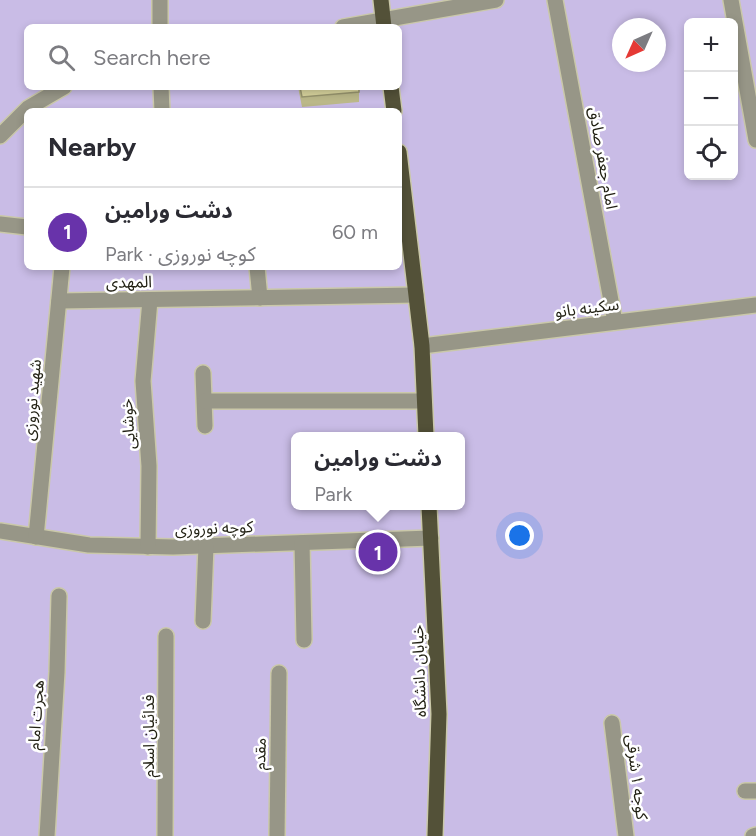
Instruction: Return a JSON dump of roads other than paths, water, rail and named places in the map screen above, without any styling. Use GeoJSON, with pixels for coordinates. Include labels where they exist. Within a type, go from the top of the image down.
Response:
{"type":"FeatureCollection","features":[{"type":"Feature","properties":{"kind":"main road"},"geometry":{"type":"LineString","coordinates":[[381,0],[384,23]]}},
{"type":"Feature","properties":{"kind":"main road"},"geometry":{"type":"LineString","coordinates":[[391,90],[394,108]]}},
{"type":"Feature","properties":{"kind":"main road"},"geometry":{"type":"LineString","coordinates":[[402,177],[422,346],[426,432]]}},
{"type":"Feature","properties":{"kind":"main road","name":"خیابان دانشگاه"},"geometry":{"type":"LineString","coordinates":[[429,510],[439,714],[435,836]]}},
{"type":"Feature","properties":{"kind":"street"},"geometry":{"type":"LineString","coordinates":[[160,0],[160,24]]}},
{"type":"Feature","properties":{"kind":"street"},"geometry":{"type":"LineString","coordinates":[[384,23],[496,0]]}},
{"type":"Feature","properties":{"kind":"street","name":"امام جعفر صادق"},"geometry":{"type":"LineString","coordinates":[[555,0],[615,322]]}},
{"type":"Feature","properties":{"kind":"street"},"geometry":{"type":"LineString","coordinates":[[731,0],[756,140]]}},
{"type":"Feature","properties":{"kind":"street"},"geometry":{"type":"LineString","coordinates":[[28,108],[59,90]]}},
{"type":"Feature","properties":{"kind":"street"},"geometry":{"type":"LineString","coordinates":[[161,90],[162,108]]}},
{"type":"Feature","properties":{"kind":"street"},"geometry":{"type":"LineString","coordinates":[[0,136],[24,112]]}},
{"type":"Feature","properties":{"kind":"street"},"geometry":{"type":"LineString","coordinates":[[0,224],[24,227]]}},
{"type":"Feature","properties":{"kind":"street","name":"شهید نوروزی"},"geometry":{"type":"LineString","coordinates":[[36,537],[62,270]]}},
{"type":"Feature","properties":{"kind":"street"},"geometry":{"type":"LineString","coordinates":[[257,270],[260,298]]}},
{"type":"Feature","properties":{"kind":"street","name":"المهدی"},"geometry":{"type":"LineString","coordinates":[[59,301],[416,295]]}},
{"type":"Feature","properties":{"kind":"street","name":"خوشایی"},"geometry":{"type":"LineString","coordinates":[[148,547],[149,466],[143,381],[150,300]]}},
{"type":"Feature","properties":{"kind":"street","name":"سکینه بانو"},"geometry":{"type":"LineString","coordinates":[[422,346],[756,305]]}},
{"type":"Feature","properties":{"kind":"street"},"geometry":{"type":"LineString","coordinates":[[203,373],[205,426]]}},
{"type":"Feature","properties":{"kind":"street"},"geometry":{"type":"LineString","coordinates":[[205,401],[424,401]]}},
{"type":"Feature","properties":{"kind":"street","name":"کوچه نوروزی"},"geometry":{"type":"LineString","coordinates":[[0,531],[89,545],[148,547],[431,538]]}},
{"type":"Feature","properties":{"kind":"street"},"geometry":{"type":"LineString","coordinates":[[302,543],[304,640]]}},
{"type":"Feature","properties":{"kind":"street"},"geometry":{"type":"LineString","coordinates":[[203,621],[206,546]]}},
{"type":"Feature","properties":{"kind":"street","name":"هجرت امام"},"geometry":{"type":"LineString","coordinates":[[47,836],[59,596]]}},
{"type":"Feature","properties":{"kind":"street","name":"فدائیان اسلام"},"geometry":{"type":"LineString","coordinates":[[165,836],[166,636]]}},
{"type":"Feature","properties":{"kind":"street","name":"مقدم"},"geometry":{"type":"LineString","coordinates":[[277,836],[279,673]]}},
{"type":"Feature","properties":{"kind":"street","name":"کوجه ۱ شرقی"},"geometry":{"type":"LineString","coordinates":[[612,723],[626,836]]}},
{"type":"Feature","properties":{"kind":"place","name":"دشت ورامین"},"geometry":{"type":"Point","coordinates":[378,552]}}]}
